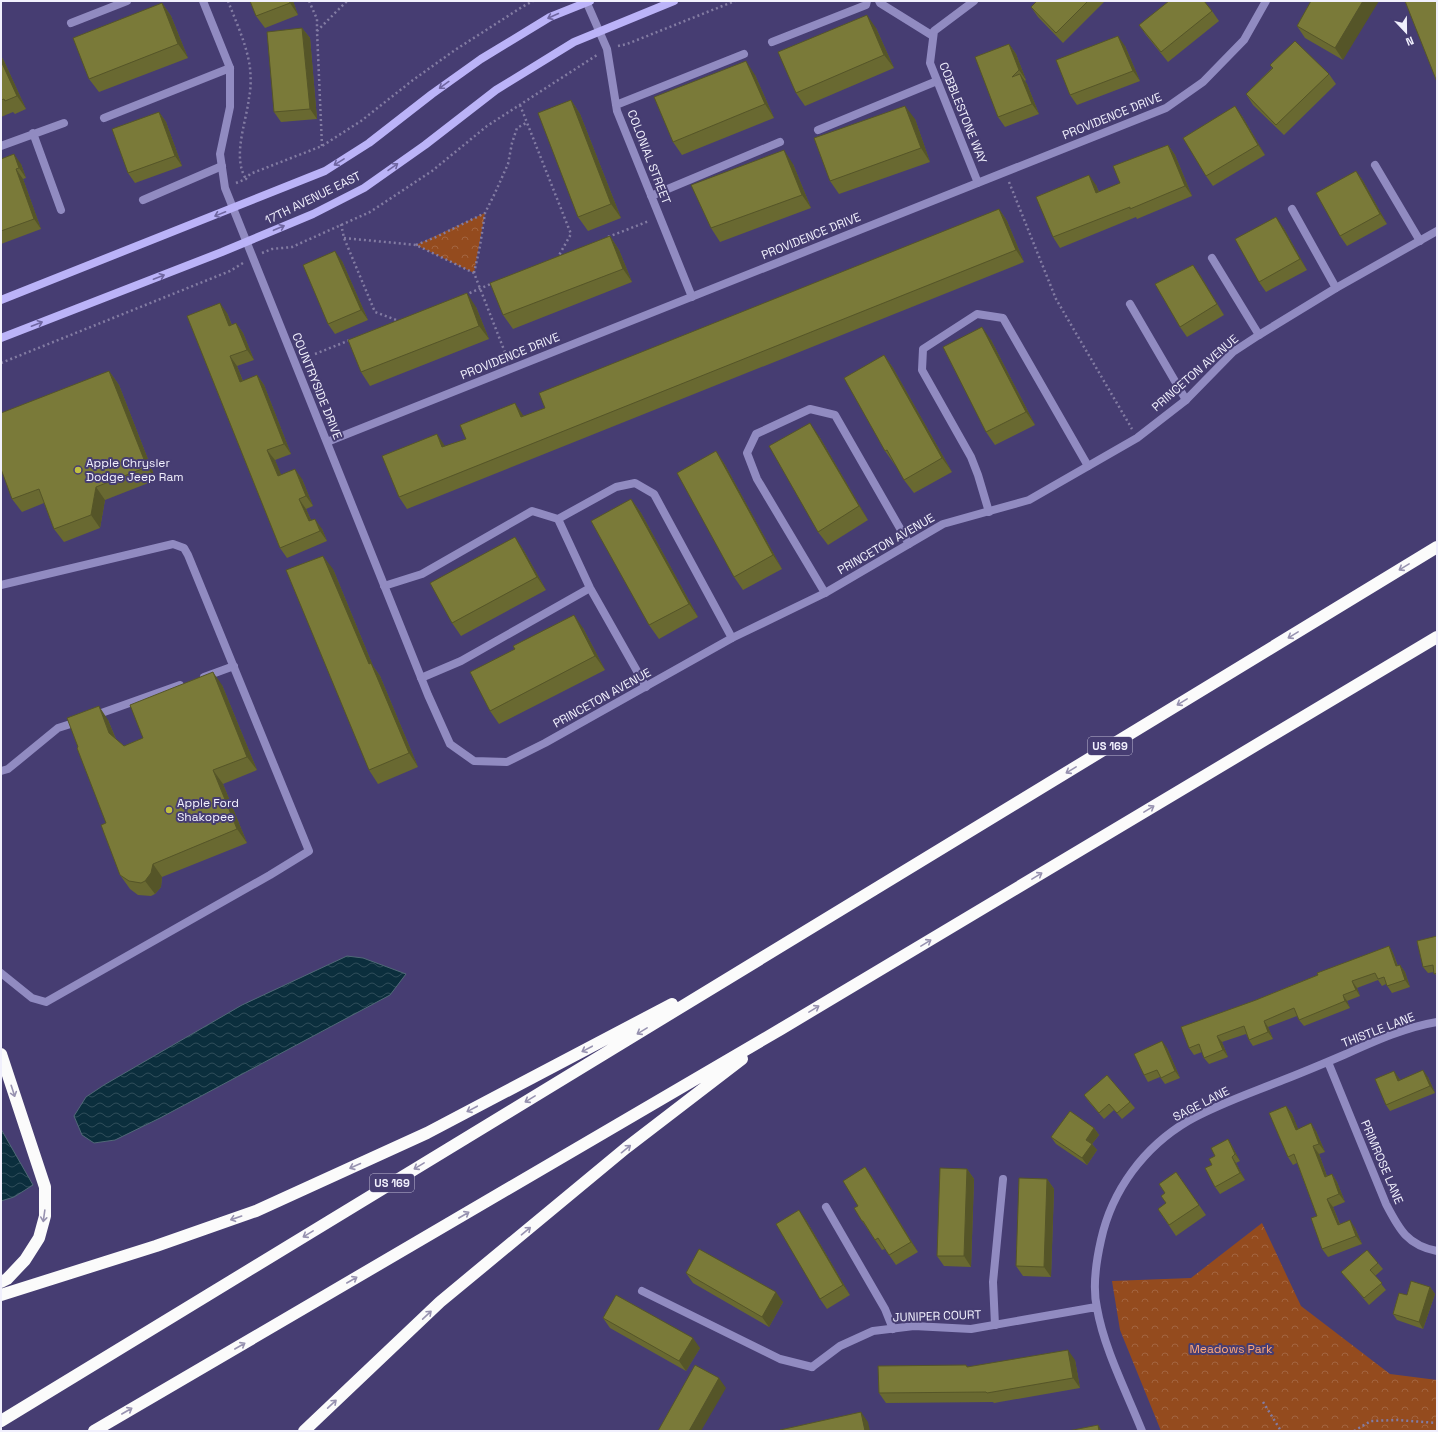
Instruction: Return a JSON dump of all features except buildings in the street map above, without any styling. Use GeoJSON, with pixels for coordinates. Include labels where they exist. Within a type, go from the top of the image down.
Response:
{"type":"FeatureCollection","features":[{"type":"Feature","properties":{"kind":"highway","name":"US 169"},"geometry":{"type":"LineString","coordinates":[[1,1420],[1437,547]]}},
{"type":"Feature","properties":{"kind":"highway"},"geometry":{"type":"LineString","coordinates":[[94,1431],[781,1030],[1437,637]]}},
{"type":"Feature","properties":{"kind":"highway"},"geometry":{"type":"LineString","coordinates":[[1,1295],[156,1246],[256,1211],[427,1133],[782,946]]}},
{"type":"Feature","properties":{"kind":"highway"},"geometry":{"type":"LineString","coordinates":[[304,1431],[440,1302],[626,1148],[781,1030]]}},
{"type":"Feature","properties":{"kind":"highway"},"geometry":{"type":"LineString","coordinates":[[1,1054],[45,1187],[45,1216],[39,1238],[24,1260],[6,1279],[1,1282]]}},
{"type":"Feature","properties":{"kind":"street"},"geometry":{"type":"LineString","coordinates":[[71,24],[127,1]]}},
{"type":"Feature","properties":{"kind":"street","name":"COUNTRYSIDE DRIVE"},"geometry":{"type":"LineString","coordinates":[[203,1],[230,68],[230,107],[220,154],[225,188],[421,678],[450,744],[474,761]]}},
{"type":"Feature","properties":{"kind":"street","name":"17TH AVENUE EAST"},"geometry":{"type":"LineString","coordinates":[[1,300],[324,171],[370,143],[432,94],[481,58],[550,17],[588,1]]}},
{"type":"Feature","properties":{"kind":"street","name":"COLONIAL STREET"},"geometry":{"type":"LineString","coordinates":[[588,1],[607,48],[617,111],[692,297]]}},
{"type":"Feature","properties":{"kind":"street","name":"17TH AVENUE EAST"},"geometry":{"type":"LineString","coordinates":[[1,338],[247,242],[312,214],[364,188],[496,90],[574,42],[674,1]]}},
{"type":"Feature","properties":{"kind":"street"},"geometry":{"type":"LineString","coordinates":[[772,42],[866,5],[867,1]]}},
{"type":"Feature","properties":{"kind":"street"},"geometry":{"type":"LineString","coordinates":[[879,1],[934,36],[934,31],[974,1]]}},
{"type":"Feature","properties":{"kind":"street","name":"PROVIDENCE DRIVE"},"geometry":{"type":"LineString","coordinates":[[327,442],[1166,108],[1203,82],[1244,40],[1266,1]]}},
{"type":"Feature","properties":{"kind":"street","name":"COBBLESTONE WAY"},"geometry":{"type":"LineString","coordinates":[[934,36],[930,63],[978,183]]}},
{"type":"Feature","properties":{"kind":"street"},"geometry":{"type":"LineString","coordinates":[[616,105],[744,54]]}},
{"type":"Feature","properties":{"kind":"street"},"geometry":{"type":"LineString","coordinates":[[104,118],[230,68]]}},
{"type":"Feature","properties":{"kind":"street"},"geometry":{"type":"LineString","coordinates":[[818,130],[937,81]]}},
{"type":"Feature","properties":{"kind":"street"},"geometry":{"type":"LineString","coordinates":[[1,146],[64,123]]}},
{"type":"Feature","properties":{"kind":"street"},"geometry":{"type":"LineString","coordinates":[[34,134],[61,210]]}},
{"type":"Feature","properties":{"kind":"street"},"geometry":{"type":"LineString","coordinates":[[651,196],[780,142]]}},
{"type":"Feature","properties":{"kind":"street"},"geometry":{"type":"LineString","coordinates":[[1375,165],[1420,241]]}},
{"type":"Feature","properties":{"kind":"street"},"geometry":{"type":"LineString","coordinates":[[143,200],[222,166]]}},
{"type":"Feature","properties":{"kind":"street"},"geometry":{"type":"LineString","coordinates":[[1292,209],[1336,288]]}},
{"type":"Feature","properties":{"kind":"street","name":"PRINCETON AVENUE"},"geometry":{"type":"LineString","coordinates":[[474,761],[507,762],[545,743],[732,638],[825,593],[943,524],[1029,500],[1137,438],[1186,400],[1233,352],[1336,288],[1437,231]]}},
{"type":"Feature","properties":{"kind":"street"},"geometry":{"type":"LineString","coordinates":[[1212,258],[1259,335]]}},
{"type":"Feature","properties":{"kind":"street"},"geometry":{"type":"LineString","coordinates":[[1130,304],[1186,400]]}},
{"type":"Feature","properties":{"kind":"street"},"geometry":{"type":"LineString","coordinates":[[989,512],[971,457],[922,370],[922,349],[977,314],[1003,318],[1088,466]]}},
{"type":"Feature","properties":{"kind":"street"},"geometry":{"type":"LineString","coordinates":[[825,593],[757,480],[747,453],[756,434],[810,409],[835,415],[909,544]]}},
{"type":"Feature","properties":{"kind":"street"},"geometry":{"type":"LineString","coordinates":[[384,586],[422,574],[532,511],[558,519],[616,487],[635,483],[654,494],[732,638]]}},
{"type":"Feature","properties":{"kind":"street"},"geometry":{"type":"LineString","coordinates":[[558,519],[590,588],[646,687]]}},
{"type":"Feature","properties":{"kind":"street"},"geometry":{"type":"LineString","coordinates":[[1,585],[173,544],[184,548],[234,666],[308,851],[270,875],[46,1002],[32,998],[1,973]]}},
{"type":"Feature","properties":{"kind":"street"},"geometry":{"type":"LineString","coordinates":[[421,678],[461,661],[590,588]]}},
{"type":"Feature","properties":{"kind":"street"},"geometry":{"type":"LineString","coordinates":[[1,772],[8,769],[58,728],[234,666]]}},
{"type":"Feature","properties":{"kind":"street","name":"THISTLE LANE"},"geometry":{"type":"LineString","coordinates":[[1328,1062],[1384,1038],[1416,1027],[1437,1022]]}},
{"type":"Feature","properties":{"kind":"street","name":"PRIMROSE LANE"},"geometry":{"type":"LineString","coordinates":[[1328,1062],[1386,1204],[1396,1224],[1410,1240],[1428,1249],[1437,1251]]}},
{"type":"Feature","properties":{"kind":"street","name":"SAGE LANE"},"geometry":{"type":"LineString","coordinates":[[1142,1431],[1103,1334],[1096,1308],[1095,1277],[1098,1252],[1104,1226],[1115,1198],[1129,1174],[1148,1152],[1166,1136],[1188,1121],[1215,1108],[1328,1062]]}},
{"type":"Feature","properties":{"kind":"street"},"geometry":{"type":"LineString","coordinates":[[995,1325],[993,1282],[1003,1179]]}},
{"type":"Feature","properties":{"kind":"street"},"geometry":{"type":"LineString","coordinates":[[826,1207],[885,1309],[893,1329]]}},
{"type":"Feature","properties":{"kind":"street","name":"JUNIPER COURT"},"geometry":{"type":"LineString","coordinates":[[642,1292],[780,1359],[812,1367],[840,1346],[873,1331],[914,1326],[971,1329],[1096,1308]]}},
{"type":"Feature","properties":{"kind":"path"},"geometry":{"type":"LineString","coordinates":[[309,1],[317,19],[322,146]]}},
{"type":"Feature","properties":{"kind":"path"},"geometry":{"type":"LineString","coordinates":[[317,31],[347,1]]}},
{"type":"Feature","properties":{"kind":"path"},"geometry":{"type":"LineString","coordinates":[[225,188],[246,179],[250,174],[322,146],[361,122],[455,50],[533,1]]}},
{"type":"Feature","properties":{"kind":"path"},"geometry":{"type":"LineString","coordinates":[[520,105],[571,234],[558,257]]}},
{"type":"Feature","properties":{"kind":"path"},"geometry":{"type":"LineString","coordinates":[[506,354],[474,273],[485,213],[508,164],[512,143],[517,128],[526,123]]}},
{"type":"Feature","properties":{"kind":"path"},"geometry":{"type":"LineString","coordinates":[[1005,172],[1056,299],[1137,438]]}},
{"type":"Feature","properties":{"kind":"path"},"geometry":{"type":"LineString","coordinates":[[416,245],[485,213]]}},
{"type":"Feature","properties":{"kind":"path"},"geometry":{"type":"LineString","coordinates":[[608,237],[659,217]]}},
{"type":"Feature","properties":{"kind":"path"},"geometry":{"type":"LineString","coordinates":[[341,224],[344,238],[375,312],[399,321],[392,324]]}},
{"type":"Feature","properties":{"kind":"path"},"geometry":{"type":"LineString","coordinates":[[344,238],[416,245],[474,273]]}},
{"type":"Feature","properties":{"kind":"path"},"geometry":{"type":"LineString","coordinates":[[551,260],[566,254]]}},
{"type":"Feature","properties":{"kind":"path"},"geometry":{"type":"LineString","coordinates":[[458,298],[494,283]]}},
{"type":"Feature","properties":{"kind":"path"},"geometry":{"type":"LineString","coordinates":[[315,354],[357,338]]}},
{"type":"Feature","properties":{"kind":"path"},"geometry":{"type":"LineString","coordinates":[[1263,1402],[1281,1431]]}},
{"type":"Feature","properties":{"kind":"path"},"geometry":{"type":"LineString","coordinates":[[1354,1431],[1371,1421],[1397,1420],[1437,1423]]}},
{"type":"Feature","properties":{"kind":"green space"},"geometry":{"type":"Polygon","coordinates":[[[485,213],[474,273],[416,245],[485,213]]]}},
{"type":"Feature","properties":{"kind":"green space","name":"Meadows Park"},"geometry":{"type":"Polygon","coordinates":[[[1262,1223],[1301,1306],[1390,1374],[1437,1380],[1437,1431],[1161,1431],[1120,1330],[1112,1281],[1191,1278],[1262,1223]]]}},
{"type":"Feature","properties":{"kind":"water"},"geometry":{"type":"Polygon","coordinates":[[[347,956],[363,958],[406,974],[390,995],[160,1118],[115,1140],[94,1143],[82,1135],[74,1116],[86,1097],[242,1005],[347,956]]]}},
{"type":"Feature","properties":{"kind":"water"},"geometry":{"type":"Polygon","coordinates":[[[1,1129],[33,1185],[14,1197],[1,1201],[1,1129]]]}},
{"type":"Feature","properties":{"kind":"place","name":"Apple Chrysler Dodge Jeep Ram"},"geometry":{"type":"Point","coordinates":[78,470]}},
{"type":"Feature","properties":{"kind":"place","name":"Apple Ford Shakopee"},"geometry":{"type":"Point","coordinates":[169,810]}}]}
